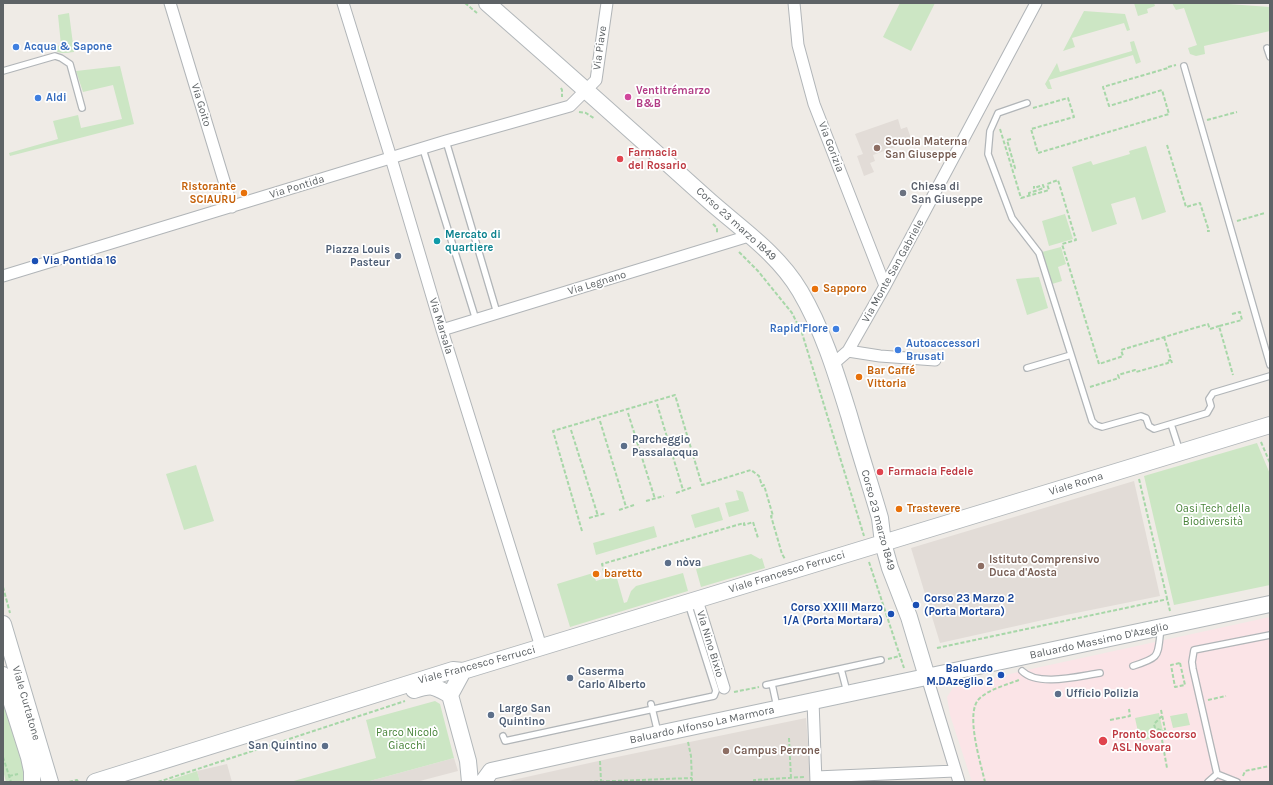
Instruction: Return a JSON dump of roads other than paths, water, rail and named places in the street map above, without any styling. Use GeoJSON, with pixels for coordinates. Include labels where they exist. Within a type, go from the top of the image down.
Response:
{"type":"FeatureCollection","features":[{"type":"Feature","properties":{"kind":"street","name":"Via Goito"},"geometry":{"type":"LineString","coordinates":[[170,3],[232,206]]}},
{"type":"Feature","properties":{"kind":"street","name":"Via Marsala"},"geometry":{"type":"LineString","coordinates":[[343,3],[392,158],[442,330],[542,647]]}},
{"type":"Feature","properties":{"kind":"street","name":"Corso 23 marzo 1849"},"geometry":{"type":"LineString","coordinates":[[487,3],[587,90],[724,214],[752,235],[779,262],[800,290],[833,364],[880,518],[883,543],[890,568],[909,617],[927,677]]}},
{"type":"Feature","properties":{"kind":"street","name":"Via Piave"},"geometry":{"type":"LineString","coordinates":[[587,90],[596,80],[607,3]]}},
{"type":"Feature","properties":{"kind":"street","name":"Via Gorizia"},"geometry":{"type":"LineString","coordinates":[[794,3],[798,45],[814,104],[885,286]]}},
{"type":"Feature","properties":{"kind":"street","name":"Via Monte San Gabriele"},"geometry":{"type":"LineString","coordinates":[[833,364],[848,351],[885,286],[1036,3]]}},
{"type":"Feature","properties":{"kind":"street","name":"Via Pontida"},"geometry":{"type":"LineString","coordinates":[[3,276],[422,148],[570,106],[587,90]]}},
{"type":"Feature","properties":{"kind":"street","name":"Via Legnano"},"geometry":{"type":"LineString","coordinates":[[442,330],[752,235]]}},
{"type":"Feature","properties":{"kind":"street"},"geometry":{"type":"LineString","coordinates":[[848,351],[880,356],[935,360]]}},
{"type":"Feature","properties":{"kind":"street","name":"Viale Roma"},"geometry":{"type":"LineString","coordinates":[[883,543],[1270,425]]}},
{"type":"Feature","properties":{"kind":"street","name":"Viale Francesco Ferrucci"},"geometry":{"type":"LineString","coordinates":[[95,782],[453,670],[463,671],[883,543]]}},
{"type":"Feature","properties":{"kind":"street","name":"Via Nino Bixio"},"geometry":{"type":"LineString","coordinates":[[692,601],[724,688]]}},
{"type":"Feature","properties":{"kind":"street","name":"Baluardo Massimo D'Azeglio"},"geometry":{"type":"LineString","coordinates":[[927,677],[1270,604]]}},
{"type":"Feature","properties":{"kind":"street","name":"Viale Curtatone"},"geometry":{"type":"LineString","coordinates":[[3,624],[50,782]]}},
{"type":"Feature","properties":{"kind":"street"},"geometry":{"type":"LineString","coordinates":[[463,671],[450,695],[476,774]]}},
{"type":"Feature","properties":{"kind":"street","name":"Viale Curtatone"},"geometry":{"type":"LineString","coordinates":[[3,675],[29,757],[32,771],[32,782]]}},
{"type":"Feature","properties":{"kind":"street"},"geometry":{"type":"LineString","coordinates":[[927,677],[959,782]]}},
{"type":"Feature","properties":{"kind":"street","name":"Baluardo Alfonso La Marmora"},"geometry":{"type":"LineString","coordinates":[[476,774],[927,677]]}},
{"type":"Feature","properties":{"kind":"street","name":"Viale Francesco Ferrucci"},"geometry":{"type":"LineString","coordinates":[[126,782],[143,774],[423,688],[435,686],[450,695]]}},
{"type":"Feature","properties":{"kind":"street"},"geometry":{"type":"LineString","coordinates":[[813,701],[816,779],[955,771]]}},
{"type":"Feature","properties":{"kind":"lane"},"geometry":{"type":"LineString","coordinates":[[1267,48],[1270,57]]}},
{"type":"Feature","properties":{"kind":"lane"},"geometry":{"type":"LineString","coordinates":[[3,71],[55,56],[61,58],[70,64],[82,108]]}},
{"type":"Feature","properties":{"kind":"lane"},"geometry":{"type":"LineString","coordinates":[[1184,66],[1270,366]]}},
{"type":"Feature","properties":{"kind":"lane"},"geometry":{"type":"LineString","coordinates":[[1027,103],[998,113],[990,131],[988,154],[1012,218],[1039,253],[1092,421],[1096,426],[1102,427],[1141,416],[1146,418],[1149,426],[1154,429],[1207,413],[1211,406],[1209,399],[1213,393],[1270,376]]}},
{"type":"Feature","properties":{"kind":"lane"},"geometry":{"type":"LineString","coordinates":[[446,141],[497,313]]}},
{"type":"Feature","properties":{"kind":"lane"},"geometry":{"type":"LineString","coordinates":[[422,148],[476,320]]}},
{"type":"Feature","properties":{"kind":"lane"},"geometry":{"type":"LineString","coordinates":[[1027,368],[1071,354]]}},
{"type":"Feature","properties":{"kind":"lane"},"geometry":{"type":"LineString","coordinates":[[1171,424],[1180,452]]}},
{"type":"Feature","properties":{"kind":"lane"},"geometry":{"type":"LineString","coordinates":[[503,736],[505,741],[651,707],[714,696],[716,691],[692,601]]}},
{"type":"Feature","properties":{"kind":"lane"},"geometry":{"type":"LineString","coordinates":[[1133,666],[1153,659],[1157,654],[1162,628]]}},
{"type":"Feature","properties":{"kind":"lane"},"geometry":{"type":"LineString","coordinates":[[1217,774],[1192,662],[1194,650],[1270,635]]}},
{"type":"Feature","properties":{"kind":"lane"},"geometry":{"type":"LineString","coordinates":[[777,709],[769,684],[881,660]]}},
{"type":"Feature","properties":{"kind":"lane"},"geometry":{"type":"LineString","coordinates":[[841,669],[847,694]]}},
{"type":"Feature","properties":{"kind":"lane"},"geometry":{"type":"LineString","coordinates":[[1022,671],[1028,676],[1053,680],[1100,673]]}},
{"type":"Feature","properties":{"kind":"lane"},"geometry":{"type":"LineString","coordinates":[[651,707],[658,734]]}},
{"type":"Feature","properties":{"kind":"lane"},"geometry":{"type":"LineString","coordinates":[[1208,782],[1217,774]]}},
{"type":"Feature","properties":{"kind":"lane"},"geometry":{"type":"LineString","coordinates":[[1217,774],[1237,782]]}},
{"type":"Feature","properties":{"kind":"place","name":"Acqua & Sapone"},"geometry":{"type":"Point","coordinates":[16,47]}},
{"type":"Feature","properties":{"kind":"place","name":"Ventitrémarzo B&B"},"geometry":{"type":"Point","coordinates":[628,97]}},
{"type":"Feature","properties":{"kind":"place","name":"Aldi"},"geometry":{"type":"Point","coordinates":[38,98]}},
{"type":"Feature","properties":{"kind":"place","name":"Scuola Materna San Giuseppe"},"geometry":{"type":"Point","coordinates":[877,148]}},
{"type":"Feature","properties":{"kind":"place","name":"Farmacia del Rosario"},"geometry":{"type":"Point","coordinates":[620,159]}},
{"type":"Feature","properties":{"kind":"place","name":"Ristorante SCIAURU"},"geometry":{"type":"Point","coordinates":[244,193]}},
{"type":"Feature","properties":{"kind":"place","name":"Chiesa di San Giuseppe"},"geometry":{"type":"Point","coordinates":[903,193]}},
{"type":"Feature","properties":{"kind":"place","name":"Mercato di quartiere"},"geometry":{"type":"Point","coordinates":[437,241]}},
{"type":"Feature","properties":{"kind":"place","name":"Piazza Louis Pasteur"},"geometry":{"type":"Point","coordinates":[398,256]}},
{"type":"Feature","properties":{"kind":"place","name":"Via Pontida 16"},"geometry":{"type":"Point","coordinates":[35,261]}},
{"type":"Feature","properties":{"kind":"place","name":"Sapporo"},"geometry":{"type":"Point","coordinates":[815,289]}},
{"type":"Feature","properties":{"kind":"place","name":"Rapid'Flore"},"geometry":{"type":"Point","coordinates":[836,329]}},
{"type":"Feature","properties":{"kind":"place","name":"Autoaccessori Brusati"},"geometry":{"type":"Point","coordinates":[898,350]}},
{"type":"Feature","properties":{"kind":"place","name":"Bar Caffé Vittoria"},"geometry":{"type":"Point","coordinates":[859,377]}},
{"type":"Feature","properties":{"kind":"place","name":"Parcheggio Passalacqua"},"geometry":{"type":"Point","coordinates":[624,446]}},
{"type":"Feature","properties":{"kind":"place","name":"Farmacia Fedele"},"geometry":{"type":"Point","coordinates":[880,472]}},
{"type":"Feature","properties":{"kind":"place","name":"Trastevere"},"geometry":{"type":"Point","coordinates":[899,509]}},
{"type":"Feature","properties":{"kind":"place","name":"nòva"},"geometry":{"type":"Point","coordinates":[668,563]}},
{"type":"Feature","properties":{"kind":"place","name":"Istituto Comprensivo Duca d'Aosta"},"geometry":{"type":"Point","coordinates":[981,566]}},
{"type":"Feature","properties":{"kind":"place","name":"baretto"},"geometry":{"type":"Point","coordinates":[596,574]}},
{"type":"Feature","properties":{"kind":"place","name":"Corso 23 Marzo 2 (Porta Mortara)"},"geometry":{"type":"Point","coordinates":[916,605]}},
{"type":"Feature","properties":{"kind":"place","name":"Corso XXIII Marzo 1/A (Porta Mortara)"},"geometry":{"type":"Point","coordinates":[891,614]}},
{"type":"Feature","properties":{"kind":"place","name":"Baluardo M.DAzeglio 2"},"geometry":{"type":"Point","coordinates":[1001,675]}},
{"type":"Feature","properties":{"kind":"place","name":"Caserma Carlo Alberto"},"geometry":{"type":"Point","coordinates":[570,678]}},
{"type":"Feature","properties":{"kind":"place","name":"Ufficio Polizia"},"geometry":{"type":"Point","coordinates":[1058,694]}},
{"type":"Feature","properties":{"kind":"place","name":"Largo San Quintino"},"geometry":{"type":"Point","coordinates":[491,715]}},
{"type":"Feature","properties":{"kind":"place","name":"Pronto Soccorso ASL Novara"},"geometry":{"type":"Point","coordinates":[1103,741]}},
{"type":"Feature","properties":{"kind":"place","name":"San Quintino"},"geometry":{"type":"Point","coordinates":[325,746]}},
{"type":"Feature","properties":{"kind":"place","name":"Campus Perrone"},"geometry":{"type":"Point","coordinates":[726,751]}},
{"type":"Feature","properties":{"kind":"park label","name":"Oasi Tech della Biodiversità"},"geometry":{"type":"Point","coordinates":[1213,515]}},
{"type":"Feature","properties":{"kind":"park label","name":"Parco Nicolò Giacchi"},"geometry":{"type":"Point","coordinates":[407,739]}}]}
